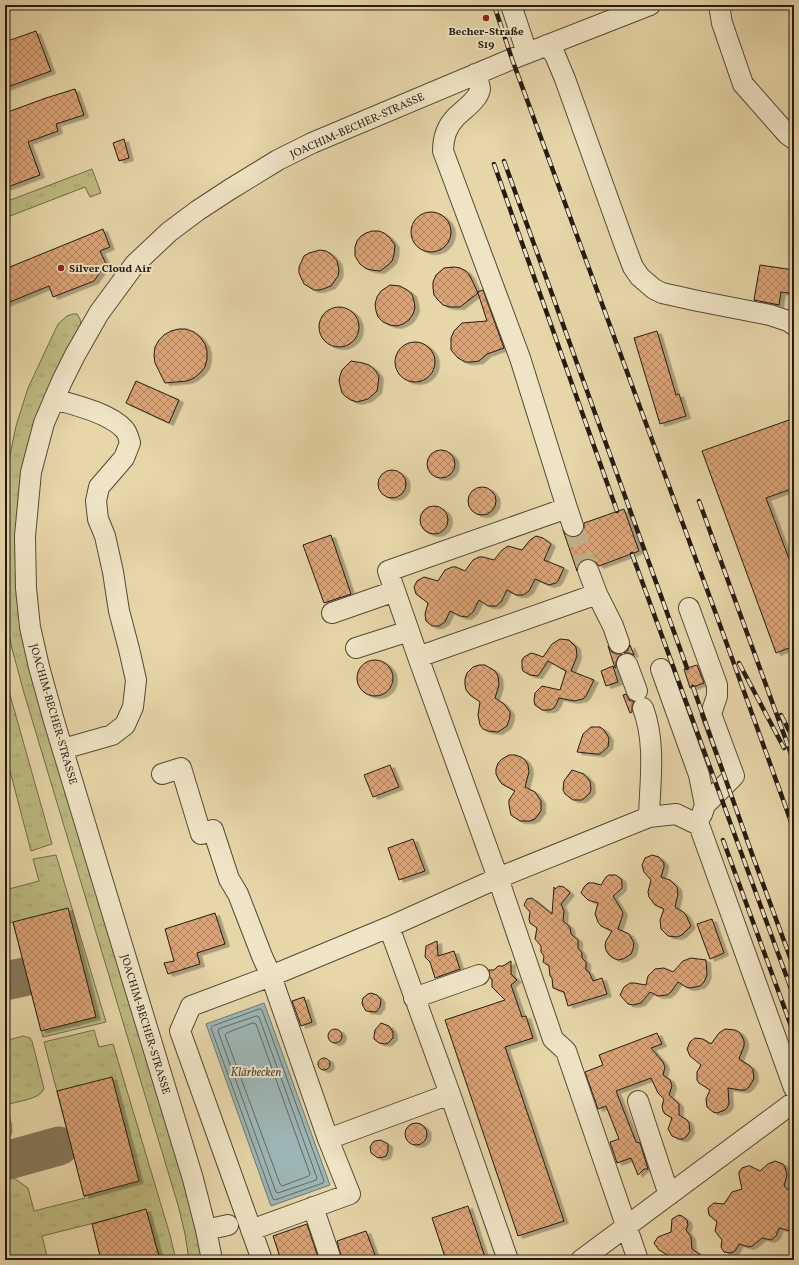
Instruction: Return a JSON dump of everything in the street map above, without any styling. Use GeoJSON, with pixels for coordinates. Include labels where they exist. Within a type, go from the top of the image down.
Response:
{"type":"FeatureCollection","features":[{"type":"Feature","properties":{"kind":"street"},"geometry":{"type":"LineString","coordinates":[[511,5],[527,53]]}},
{"type":"Feature","properties":{"kind":"street","name":"JOACHIM-BECHER-STRASSE"},"geometry":{"type":"LineString","coordinates":[[212,1260],[206,1230],[164,1081],[63,749],[39,667],[30,627],[26,588],[25,555],[27,513],[31,472],[44,423],[75,355],[99,313],[136,264],[169,232],[197,211],[278,160],[312,143],[475,74],[650,5]]}},
{"type":"Feature","properties":{"kind":"street"},"geometry":{"type":"LineString","coordinates":[[719,5],[722,23],[743,84],[787,134],[794,139]]}},
{"type":"Feature","properties":{"kind":"street"},"geometry":{"type":"LineString","coordinates":[[547,46],[555,55],[565,79],[625,246],[640,277],[654,289],[662,293],[770,315],[788,321],[794,325]]}},
{"type":"Feature","properties":{"kind":"street"},"geometry":{"type":"LineString","coordinates":[[475,74],[480,88],[479,94],[450,125],[443,141],[443,151],[520,358],[574,526]]}},
{"type":"Feature","properties":{"kind":"street"},"geometry":{"type":"LineString","coordinates":[[54,399],[85,408],[116,423],[126,430],[130,443],[124,458],[99,487],[96,501],[98,519],[105,536],[113,572],[119,611],[136,680],[133,707],[126,725],[112,735],[63,749]]}},
{"type":"Feature","properties":{"kind":"street"},"geometry":{"type":"LineString","coordinates":[[567,508],[384,564],[498,878],[553,1039],[566,1051],[638,1260]]}},
{"type":"Feature","properties":{"kind":"street"},"geometry":{"type":"LineString","coordinates":[[588,570],[619,643]]}},
{"type":"Feature","properties":{"kind":"street"},"geometry":{"type":"LineString","coordinates":[[332,613],[395,591]]}},
{"type":"Feature","properties":{"kind":"street"},"geometry":{"type":"LineString","coordinates":[[418,657],[597,594]]}},
{"type":"Feature","properties":{"kind":"street"},"geometry":{"type":"LineString","coordinates":[[689,608],[717,685],[717,696],[711,714],[734,776],[705,805]]}},
{"type":"Feature","properties":{"kind":"street"},"geometry":{"type":"LineString","coordinates":[[356,648],[409,631]]}},
{"type":"Feature","properties":{"kind":"street"},"geometry":{"type":"LineString","coordinates":[[627,664],[647,719],[651,746],[649,817]]}},
{"type":"Feature","properties":{"kind":"street"},"geometry":{"type":"LineString","coordinates":[[661,669],[699,775],[705,805],[699,825],[794,1088]]}},
{"type":"Feature","properties":{"kind":"street"},"geometry":{"type":"LineString","coordinates":[[162,774],[180,768],[201,834],[213,830],[229,879],[238,894],[271,976],[328,1139],[350,1194],[252,1230]]}},
{"type":"Feature","properties":{"kind":"street"},"geometry":{"type":"LineString","coordinates":[[262,1260],[180,1031],[191,1006],[271,976],[389,927],[498,878],[649,817],[676,814],[699,825]]}},
{"type":"Feature","properties":{"kind":"street"},"geometry":{"type":"LineString","coordinates":[[389,927],[450,1094],[508,1260]]}},
{"type":"Feature","properties":{"kind":"street"},"geometry":{"type":"LineString","coordinates":[[414,998],[479,975]]}},
{"type":"Feature","properties":{"kind":"street"},"geometry":{"type":"LineString","coordinates":[[328,1139],[450,1094]]}},
{"type":"Feature","properties":{"kind":"street"},"geometry":{"type":"LineString","coordinates":[[638,1101],[669,1195]]}},
{"type":"Feature","properties":{"kind":"street"},"geometry":{"type":"LineString","coordinates":[[581,1260],[794,1102]]}},
{"type":"Feature","properties":{"kind":"street"},"geometry":{"type":"LineString","coordinates":[[313,1208],[331,1260]]}},
{"type":"Feature","properties":{"kind":"street"},"geometry":{"type":"LineString","coordinates":[[206,1230],[228,1224]]}},
{"type":"Feature","properties":{"kind":"green space"},"geometry":{"type":"Polygon","coordinates":[[[92,169],[101,193],[90,197],[85,187],[5,218],[5,202],[92,169]]]}},
{"type":"Feature","properties":{"kind":"green space"},"geometry":{"type":"Polygon","coordinates":[[[77,314],[81,325],[17,560],[189,1196],[204,1260],[189,1260],[178,1205],[24,693],[11,645],[5,609],[5,479],[16,426],[28,388],[58,324],[67,316],[77,314]]]}},
{"type":"Feature","properties":{"kind":"green space"},"geometry":{"type":"Polygon","coordinates":[[[5,677],[52,844],[31,851],[5,752],[5,677]]]}},
{"type":"Feature","properties":{"kind":"green space"},"geometry":{"type":"Polygon","coordinates":[[[56,855],[106,1022],[43,1037],[13,922],[9,923],[5,910],[5,890],[39,881],[33,859],[56,855]]]}},
{"type":"Feature","properties":{"kind":"green space"},"geometry":{"type":"Polygon","coordinates":[[[94,1030],[99,1047],[113,1044],[170,1235],[176,1260],[160,1260],[146,1210],[42,1236],[48,1260],[5,1260],[5,1178],[14,1178],[28,1188],[34,1211],[85,1198],[44,1042],[94,1030]]]}},
{"type":"Feature","properties":{"kind":"green space"},"geometry":{"type":"Polygon","coordinates":[[[23,1036],[30,1038],[32,1041],[44,1089],[38,1096],[6,1105],[12,1130],[9,1139],[5,1143],[5,1041],[23,1036]]]}},
{"type":"Feature","properties":{"kind":"water","name":"Klärbecken"},"geometry":{"type":"Polygon","coordinates":[[[264,1003],[330,1185],[271,1206],[206,1024],[264,1003]]]}},
{"type":"Feature","properties":{"kind":"building"},"geometry":{"type":"Polygon","coordinates":[[[36,31],[51,71],[5,88],[5,42],[36,31]]]}},
{"type":"Feature","properties":{"kind":"building"},"geometry":{"type":"Polygon","coordinates":[[[75,89],[84,115],[56,124],[58,131],[28,142],[40,175],[5,188],[5,113],[75,89]]]}},
{"type":"Feature","properties":{"kind":"building"},"geometry":{"type":"Polygon","coordinates":[[[124,139],[129,158],[119,161],[113,143],[124,139]]]}},
{"type":"Feature","properties":{"kind":"building"},"geometry":{"type":"Polygon","coordinates":[[[427,212],[435,212],[442,215],[448,221],[451,232],[448,243],[442,249],[435,252],[427,252],[420,249],[414,243],[411,236],[411,228],[414,221],[420,215],[427,212]]]}},
{"type":"Feature","properties":{"kind":"building"},"geometry":{"type":"Polygon","coordinates":[[[103,229],[110,247],[100,251],[106,264],[94,281],[53,297],[49,286],[5,304],[5,269],[103,229]]]}},
{"type":"Feature","properties":{"kind":"building"},"geometry":{"type":"Polygon","coordinates":[[[372,231],[384,233],[395,245],[392,261],[380,271],[365,268],[360,264],[355,256],[357,241],[361,236],[372,231]]]}},
{"type":"Feature","properties":{"kind":"building"},"geometry":{"type":"Polygon","coordinates":[[[320,250],[331,254],[337,261],[339,270],[338,276],[331,286],[320,290],[314,290],[304,284],[299,273],[299,267],[304,256],[320,250]]]}},
{"type":"Feature","properties":{"kind":"building"},"geometry":{"type":"Polygon","coordinates":[[[760,265],[794,270],[794,294],[781,292],[779,305],[754,300],[760,265]]]}},
{"type":"Feature","properties":{"kind":"building"},"geometry":{"type":"Polygon","coordinates":[[[454,267],[466,271],[478,293],[460,307],[443,305],[434,295],[433,282],[436,275],[444,268],[454,267]]]}},
{"type":"Feature","properties":{"kind":"building"},"geometry":{"type":"Polygon","coordinates":[[[390,285],[400,286],[407,290],[412,294],[414,301],[415,308],[409,320],[397,326],[383,322],[378,317],[376,311],[375,304],[377,297],[381,291],[390,285]]]}},
{"type":"Feature","properties":{"kind":"building"},"geometry":{"type":"Polygon","coordinates":[[[483,290],[504,348],[487,354],[479,361],[465,362],[458,358],[451,350],[451,338],[454,331],[462,323],[487,321],[478,292],[483,290]]]}},
{"type":"Feature","properties":{"kind":"building"},"geometry":{"type":"Polygon","coordinates":[[[335,307],[343,307],[350,310],[356,316],[359,327],[356,338],[350,344],[343,347],[335,347],[328,344],[322,338],[319,331],[319,323],[322,316],[328,310],[335,307]]]}},
{"type":"Feature","properties":{"kind":"building"},"geometry":{"type":"Polygon","coordinates":[[[179,329],[186,329],[194,332],[205,344],[207,359],[205,367],[194,378],[187,381],[165,383],[155,363],[155,347],[164,335],[179,329]]]}},
{"type":"Feature","properties":{"kind":"building"},"geometry":{"type":"Polygon","coordinates":[[[657,331],[676,395],[679,394],[686,416],[660,424],[634,338],[657,331]]]}},
{"type":"Feature","properties":{"kind":"building"},"geometry":{"type":"Polygon","coordinates":[[[411,342],[419,342],[426,345],[432,351],[435,362],[432,373],[426,379],[419,382],[411,382],[404,379],[398,373],[395,366],[395,358],[398,351],[404,345],[411,342]]]}},
{"type":"Feature","properties":{"kind":"building"},"geometry":{"type":"Polygon","coordinates":[[[351,361],[369,365],[379,376],[377,391],[368,399],[357,402],[346,397],[342,393],[339,381],[340,376],[342,370],[351,361]]]}},
{"type":"Feature","properties":{"kind":"building"},"geometry":{"type":"Polygon","coordinates":[[[136,381],[179,400],[169,423],[126,403],[136,381]]]}},
{"type":"Feature","properties":{"kind":"building"},"geometry":{"type":"Polygon","coordinates":[[[789,420],[794,433],[794,488],[766,498],[791,564],[794,563],[794,646],[776,653],[702,451],[789,420]]]}},
{"type":"Feature","properties":{"kind":"building"},"geometry":{"type":"Polygon","coordinates":[[[441,450],[451,454],[455,464],[451,474],[441,478],[431,474],[427,464],[431,454],[441,450]]]}},
{"type":"Feature","properties":{"kind":"building"},"geometry":{"type":"Polygon","coordinates":[[[392,470],[402,474],[406,484],[402,494],[392,498],[382,494],[378,484],[382,474],[392,470]]]}},
{"type":"Feature","properties":{"kind":"building"},"geometry":{"type":"Polygon","coordinates":[[[482,487],[492,491],[496,501],[492,511],[482,515],[472,511],[468,501],[472,491],[482,487]]]}},
{"type":"Feature","properties":{"kind":"building"},"geometry":{"type":"Polygon","coordinates":[[[434,506],[444,510],[448,520],[444,530],[434,534],[424,530],[420,520],[424,510],[434,506]]]}},
{"type":"Feature","properties":{"kind":"building"},"geometry":{"type":"Polygon","coordinates":[[[624,509],[639,551],[599,566],[595,561],[584,559],[579,563],[577,571],[563,530],[566,535],[570,537],[577,537],[584,529],[584,523],[624,509]]]}},
{"type":"Feature","properties":{"kind":"building"},"geometry":{"type":"Polygon","coordinates":[[[331,535],[351,594],[324,603],[303,545],[331,535]]]}},
{"type":"Feature","properties":{"kind":"building"},"geometry":{"type":"Polygon","coordinates":[[[536,536],[543,538],[551,544],[544,560],[564,568],[556,583],[549,585],[535,579],[529,591],[523,595],[516,595],[507,590],[501,602],[496,606],[488,606],[479,600],[473,612],[467,617],[460,616],[450,611],[445,622],[439,626],[432,626],[426,621],[425,614],[428,603],[416,594],[414,587],[417,581],[424,577],[438,581],[445,570],[452,567],[465,571],[473,560],[479,557],[494,560],[502,550],[508,546],[522,550],[530,540],[536,536]]]}},
{"type":"Feature","properties":{"kind":"building"},"geometry":{"type":"Polygon","coordinates":[[[560,639],[569,640],[576,647],[577,656],[571,671],[594,680],[583,699],[574,701],[559,698],[554,708],[550,710],[542,710],[535,705],[535,693],[542,686],[560,690],[566,671],[548,661],[538,676],[530,675],[523,671],[522,660],[531,653],[543,657],[552,644],[560,639]]]}},
{"type":"Feature","properties":{"kind":"building"},"geometry":{"type":"Polygon","coordinates":[[[630,645],[634,655],[624,653],[628,650],[630,645]]]}},
{"type":"Feature","properties":{"kind":"building"},"geometry":{"type":"Polygon","coordinates":[[[608,646],[612,652],[622,654],[618,657],[616,668],[615,668],[608,646]]]}},
{"type":"Feature","properties":{"kind":"building"},"geometry":{"type":"Polygon","coordinates":[[[379,660],[388,665],[392,671],[392,685],[388,691],[379,696],[371,696],[362,691],[358,685],[357,674],[362,665],[368,661],[379,660]]]}},
{"type":"Feature","properties":{"kind":"building"},"geometry":{"type":"Polygon","coordinates":[[[485,665],[495,671],[498,676],[499,685],[495,698],[504,704],[510,712],[507,726],[498,732],[483,729],[480,725],[478,715],[480,702],[466,690],[465,679],[467,673],[473,667],[485,665]]]}},
{"type":"Feature","properties":{"kind":"building"},"geometry":{"type":"Polygon","coordinates":[[[697,665],[704,683],[690,688],[684,669],[697,665]]]}},
{"type":"Feature","properties":{"kind":"building"},"geometry":{"type":"Polygon","coordinates":[[[613,666],[618,682],[606,686],[601,671],[613,666]]]}},
{"type":"Feature","properties":{"kind":"building"},"geometry":{"type":"Polygon","coordinates":[[[626,694],[629,700],[634,702],[632,712],[630,713],[623,695],[626,694]]]}},
{"type":"Feature","properties":{"kind":"building"},"geometry":{"type":"Polygon","coordinates":[[[591,727],[600,727],[604,730],[609,738],[608,747],[600,754],[577,752],[583,734],[591,727]]]}},
{"type":"Feature","properties":{"kind":"building"},"geometry":{"type":"Polygon","coordinates":[[[509,755],[515,755],[525,760],[528,765],[529,772],[525,787],[535,792],[541,801],[541,811],[535,819],[530,821],[520,821],[511,815],[509,800],[515,791],[502,784],[496,774],[498,763],[509,755]]]}},
{"type":"Feature","properties":{"kind":"building"},"geometry":{"type":"Polygon","coordinates":[[[390,765],[399,787],[373,797],[364,775],[390,765]]]}},
{"type":"Feature","properties":{"kind":"building"},"geometry":{"type":"Polygon","coordinates":[[[572,770],[584,774],[590,781],[591,790],[582,800],[573,800],[565,794],[563,790],[564,781],[572,770]]]}},
{"type":"Feature","properties":{"kind":"building"},"geometry":{"type":"Polygon","coordinates":[[[413,839],[425,871],[399,880],[388,848],[413,839]]]}},
{"type":"Feature","properties":{"kind":"building"},"geometry":{"type":"Polygon","coordinates":[[[652,855],[659,857],[664,863],[661,877],[670,880],[677,887],[678,894],[675,907],[686,915],[691,926],[682,935],[677,937],[668,936],[661,929],[660,920],[664,909],[655,905],[649,897],[648,892],[651,880],[644,872],[642,865],[645,858],[652,855]]]}},
{"type":"Feature","properties":{"kind":"building"},"geometry":{"type":"Polygon","coordinates":[[[609,875],[616,875],[622,882],[622,888],[613,896],[623,913],[618,929],[629,934],[634,943],[631,954],[618,960],[609,955],[606,950],[606,941],[612,931],[601,926],[598,922],[595,914],[598,903],[588,900],[581,893],[588,883],[601,885],[609,875]]]}},
{"type":"Feature","properties":{"kind":"building"},"geometry":{"type":"Polygon","coordinates":[[[559,886],[564,887],[570,893],[561,904],[564,911],[563,921],[570,928],[571,934],[578,940],[578,948],[582,953],[582,958],[586,962],[586,970],[589,972],[593,981],[602,978],[607,994],[568,1006],[564,992],[553,988],[549,966],[543,962],[544,956],[541,952],[541,946],[535,939],[537,928],[530,923],[530,912],[524,905],[527,899],[532,898],[552,914],[554,887],[555,889],[559,886]]]}},
{"type":"Feature","properties":{"kind":"building"},"geometry":{"type":"Polygon","coordinates":[[[68,908],[96,1017],[41,1031],[13,922],[68,908]]]}},
{"type":"Feature","properties":{"kind":"building"},"geometry":{"type":"Polygon","coordinates":[[[215,913],[225,944],[197,953],[200,964],[168,974],[164,963],[174,961],[165,929],[215,913]]]}},
{"type":"Feature","properties":{"kind":"building"},"geometry":{"type":"Polygon","coordinates":[[[712,919],[724,953],[710,959],[697,924],[712,919]]]}},
{"type":"Feature","properties":{"kind":"building"},"geometry":{"type":"Polygon","coordinates":[[[437,941],[438,956],[454,951],[460,969],[435,978],[430,962],[425,957],[426,946],[437,941]]]}},
{"type":"Feature","properties":{"kind":"building"},"geometry":{"type":"Polygon","coordinates":[[[691,958],[706,960],[707,975],[704,982],[700,986],[690,988],[678,982],[667,995],[658,996],[650,992],[641,1003],[633,1005],[628,1004],[620,995],[624,987],[630,983],[646,985],[648,976],[655,969],[664,968],[673,972],[683,961],[691,958]]]}},
{"type":"Feature","properties":{"kind":"building"},"geometry":{"type":"Polygon","coordinates":[[[511,961],[511,974],[517,980],[511,985],[522,1017],[526,1016],[533,1038],[505,1047],[564,1221],[518,1236],[445,1020],[505,1000],[492,987],[492,979],[490,978],[489,970],[494,970],[498,966],[503,966],[511,961]]]}},
{"type":"Feature","properties":{"kind":"building"},"geometry":{"type":"Polygon","coordinates":[[[371,993],[377,995],[381,1000],[380,1007],[376,1012],[366,1011],[362,1003],[363,998],[371,993]]]}},
{"type":"Feature","properties":{"kind":"building"},"geometry":{"type":"Polygon","coordinates":[[[304,997],[312,1022],[301,1026],[292,1001],[304,997]]]}},
{"type":"Feature","properties":{"kind":"building"},"geometry":{"type":"Polygon","coordinates":[[[381,1023],[389,1026],[393,1032],[393,1038],[385,1044],[379,1043],[374,1039],[375,1030],[381,1023]]]}},
{"type":"Feature","properties":{"kind":"building"},"geometry":{"type":"Polygon","coordinates":[[[332,1029],[338,1029],[342,1033],[342,1039],[338,1043],[332,1043],[328,1039],[328,1033],[332,1029]]]}},
{"type":"Feature","properties":{"kind":"building"},"geometry":{"type":"Polygon","coordinates":[[[725,1029],[735,1030],[742,1036],[744,1046],[739,1059],[750,1066],[753,1070],[754,1079],[745,1090],[728,1088],[729,1104],[725,1110],[717,1113],[713,1112],[707,1107],[706,1099],[710,1090],[697,1080],[697,1072],[701,1065],[690,1056],[687,1049],[690,1042],[695,1038],[703,1039],[711,1044],[719,1033],[725,1029]]]}},
{"type":"Feature","properties":{"kind":"building"},"geometry":{"type":"Polygon","coordinates":[[[657,1033],[662,1044],[651,1048],[663,1062],[665,1067],[663,1075],[670,1080],[672,1086],[669,1095],[679,1104],[679,1115],[687,1120],[690,1131],[683,1139],[672,1136],[668,1129],[672,1118],[663,1111],[662,1106],[664,1099],[658,1093],[651,1078],[616,1091],[636,1142],[640,1143],[648,1169],[644,1169],[638,1175],[631,1158],[617,1163],[610,1142],[619,1139],[606,1106],[598,1109],[585,1072],[603,1065],[599,1055],[657,1033]]]}},
{"type":"Feature","properties":{"kind":"building"},"geometry":{"type":"Polygon","coordinates":[[[322,1058],[326,1058],[330,1064],[326,1070],[322,1070],[318,1066],[318,1062],[322,1058]]]}},
{"type":"Feature","properties":{"kind":"building"},"geometry":{"type":"Polygon","coordinates":[[[112,1077],[139,1181],[84,1196],[57,1091],[112,1077]]]}},
{"type":"Feature","properties":{"kind":"building"},"geometry":{"type":"Polygon","coordinates":[[[412,1123],[420,1123],[427,1130],[427,1138],[420,1145],[412,1145],[405,1138],[405,1130],[412,1123]]]}},
{"type":"Feature","properties":{"kind":"building"},"geometry":{"type":"Polygon","coordinates":[[[381,1140],[388,1144],[388,1151],[386,1156],[378,1158],[371,1153],[370,1147],[373,1142],[381,1140]]]}},
{"type":"Feature","properties":{"kind":"building"},"geometry":{"type":"Polygon","coordinates":[[[775,1161],[783,1164],[785,1167],[787,1175],[784,1186],[794,1195],[794,1205],[790,1214],[794,1215],[794,1232],[779,1228],[776,1236],[771,1240],[762,1238],[752,1246],[749,1247],[739,1244],[735,1251],[731,1253],[724,1252],[721,1247],[722,1240],[715,1231],[717,1222],[709,1215],[709,1207],[714,1203],[724,1204],[732,1192],[742,1189],[739,1172],[742,1168],[750,1166],[760,1171],[768,1164],[775,1161]]]}},
{"type":"Feature","properties":{"kind":"building"},"geometry":{"type":"Polygon","coordinates":[[[468,1206],[486,1260],[446,1260],[432,1218],[468,1206]]]}},
{"type":"Feature","properties":{"kind":"building"},"geometry":{"type":"Polygon","coordinates":[[[146,1209],[160,1260],[101,1260],[92,1224],[146,1209]]]}},
{"type":"Feature","properties":{"kind":"building"},"geometry":{"type":"Polygon","coordinates":[[[679,1215],[687,1220],[688,1225],[686,1230],[691,1237],[692,1249],[708,1260],[665,1260],[669,1256],[659,1250],[654,1243],[658,1237],[671,1232],[672,1219],[679,1215]]]}},
{"type":"Feature","properties":{"kind":"building"},"geometry":{"type":"Polygon","coordinates":[[[307,1224],[319,1260],[281,1260],[273,1236],[307,1224]]]}},
{"type":"Feature","properties":{"kind":"building"},"geometry":{"type":"Polygon","coordinates":[[[366,1231],[377,1260],[342,1260],[337,1241],[366,1231]]]}},
{"type":"Feature","properties":{"kind":"taxiway"},"geometry":{"type":"LineString","coordinates":[[5,981],[24,977]]}},
{"type":"Feature","properties":{"kind":"taxiway"},"geometry":{"type":"LineString","coordinates":[[5,1161],[59,1146]]}},
{"type":"Feature","properties":{"kind":"tunnel"},"geometry":{"type":"LineString","coordinates":[[573,526],[588,570]]}},
{"type":"Feature","properties":{"kind":"railway"},"geometry":{"type":"LineString","coordinates":[[494,5],[512,59],[794,830]]}},
{"type":"Feature","properties":{"kind":"railway"},"geometry":{"type":"LineString","coordinates":[[504,161],[687,668]]}},
{"type":"Feature","properties":{"kind":"railway"},"geometry":{"type":"LineString","coordinates":[[494,164],[617,511]]}},
{"type":"Feature","properties":{"kind":"railway"},"geometry":{"type":"LineString","coordinates":[[699,501],[794,762]]}},
{"type":"Feature","properties":{"kind":"railway"},"geometry":{"type":"LineString","coordinates":[[632,554],[794,997]]}},
{"type":"Feature","properties":{"kind":"railway"},"geometry":{"type":"LineString","coordinates":[[739,663],[784,748]]}},
{"type":"Feature","properties":{"kind":"railway"},"geometry":{"type":"LineString","coordinates":[[693,687],[794,968]]}},
{"type":"Feature","properties":{"kind":"railway"},"geometry":{"type":"LineString","coordinates":[[781,715],[794,740]]}},
{"type":"Feature","properties":{"kind":"railway"},"geometry":{"type":"LineString","coordinates":[[723,840],[794,1034]]}},
{"type":"Feature","properties":{"kind":"place","name":"Becher-Straße S19"},"geometry":{"type":"Point","coordinates":[486,18]}},
{"type":"Feature","properties":{"kind":"place","name":"Silver Cloud Air"},"geometry":{"type":"Point","coordinates":[61,268]}}]}
